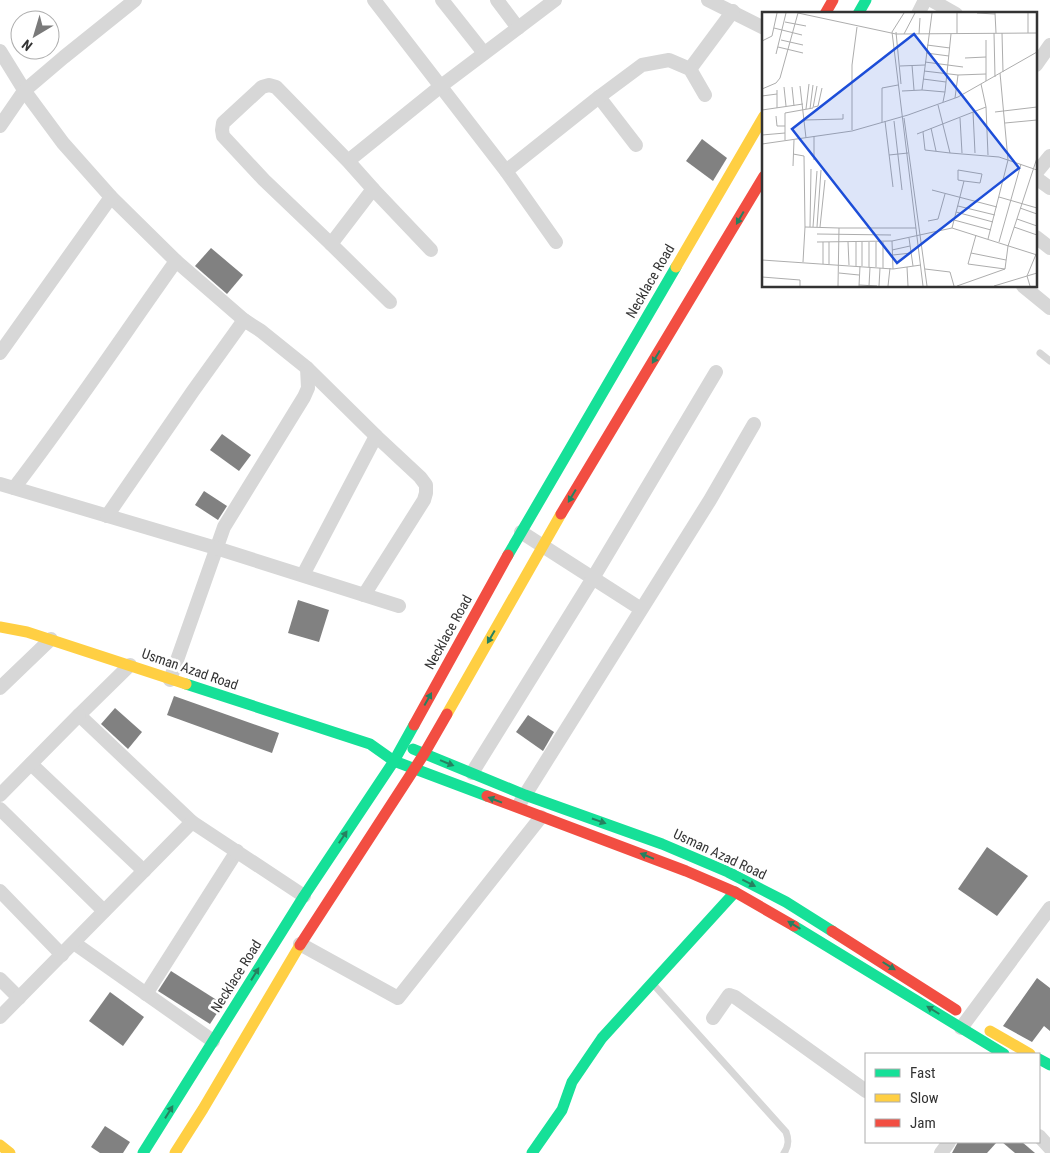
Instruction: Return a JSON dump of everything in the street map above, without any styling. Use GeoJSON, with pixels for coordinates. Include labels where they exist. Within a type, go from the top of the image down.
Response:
{"type":"FeatureCollection","features":[{"type":"Feature","properties":{"kind":"main road"},"geometry":{"type":"LineString","coordinates":[[826,12],[833,0]]}},
{"type":"Feature","properties":{"kind":"main road"},"geometry":{"type":"LineString","coordinates":[[859,12],[866,0]]}},
{"type":"Feature","properties":{"kind":"main road","name":"Necklace Road"},"geometry":{"type":"LineString","coordinates":[[143,1153],[304,896],[394,761],[521,532],[762,119]]}},
{"type":"Feature","properties":{"kind":"main road"},"geometry":{"type":"LineString","coordinates":[[175,1153],[300,944],[424,754],[542,546],[762,179]]}},
{"type":"Feature","properties":{"kind":"main road","name":"Usman Azad Road"},"geometry":{"type":"LineString","coordinates":[[0,627],[51,639],[130,664],[170,680],[370,744],[402,745],[525,794],[662,844],[728,872],[786,902],[971,1024],[1007,1051],[1022,1053]]}},
{"type":"Feature","properties":{"kind":"main road","name":"Usman Azad Road"},"geometry":{"type":"LineString","coordinates":[[370,744],[394,761],[686,871],[736,892],[971,1024],[1007,1051]]}},
{"type":"Feature","properties":{"kind":"main road"},"geometry":{"type":"LineString","coordinates":[[532,1153],[562,1110],[572,1082],[602,1038],[736,892]]}},
{"type":"Feature","properties":{"kind":"main road"},"geometry":{"type":"LineString","coordinates":[[0,1146],[10,1153]]}},
{"type":"Feature","properties":{"kind":"street"},"geometry":{"type":"LineString","coordinates":[[0,126],[24,91],[135,0]]}},
{"type":"Feature","properties":{"kind":"street"},"geometry":{"type":"LineString","coordinates":[[374,0],[506,171],[556,242]]}},
{"type":"Feature","properties":{"kind":"street"},"geometry":{"type":"LineString","coordinates":[[442,0],[484,53]]}},
{"type":"Feature","properties":{"kind":"street"},"geometry":{"type":"LineString","coordinates":[[497,0],[518,28]]}},
{"type":"Feature","properties":{"kind":"street"},"geometry":{"type":"LineString","coordinates":[[348,161],[441,86],[555,0]]}},
{"type":"Feature","properties":{"kind":"street"},"geometry":{"type":"LineString","coordinates":[[708,0],[762,27]]}},
{"type":"Feature","properties":{"kind":"street"},"geometry":{"type":"LineString","coordinates":[[919,12],[926,0]]}},
{"type":"Feature","properties":{"kind":"street"},"geometry":{"type":"LineString","coordinates":[[931,0],[952,12]]}},
{"type":"Feature","properties":{"kind":"street"},"geometry":{"type":"LineString","coordinates":[[690,69],[733,11]]}},
{"type":"Feature","properties":{"kind":"street"},"geometry":{"type":"LineString","coordinates":[[1038,60],[1050,45]]}},
{"type":"Feature","properties":{"kind":"street"},"geometry":{"type":"LineString","coordinates":[[0,51],[24,91],[62,144],[111,197],[176,261],[244,320],[261,331],[307,368],[426,485],[424,500],[364,595]]}},
{"type":"Feature","properties":{"kind":"street"},"geometry":{"type":"LineString","coordinates":[[506,171],[642,65],[669,60],[690,69],[705,95]]}},
{"type":"Feature","properties":{"kind":"street"},"geometry":{"type":"LineString","coordinates":[[390,302],[264,180],[223,136],[223,123],[262,87],[269,84],[276,87],[431,250]]}},
{"type":"Feature","properties":{"kind":"street"},"geometry":{"type":"LineString","coordinates":[[599,97],[636,145]]}},
{"type":"Feature","properties":{"kind":"street"},"geometry":{"type":"LineString","coordinates":[[1038,171],[1050,156]]}},
{"type":"Feature","properties":{"kind":"street"},"geometry":{"type":"LineString","coordinates":[[1038,179],[1050,188]]}},
{"type":"Feature","properties":{"kind":"street"},"geometry":{"type":"LineString","coordinates":[[331,244],[373,189]]}},
{"type":"Feature","properties":{"kind":"street"},"geometry":{"type":"LineString","coordinates":[[0,353],[111,197]]}},
{"type":"Feature","properties":{"kind":"street"},"geometry":{"type":"LineString","coordinates":[[1038,239],[1050,248]]}},
{"type":"Feature","properties":{"kind":"street"},"geometry":{"type":"LineString","coordinates":[[14,488],[58,432],[85,390],[176,261]]}},
{"type":"Feature","properties":{"kind":"street"},"geometry":{"type":"LineString","coordinates":[[1025,288],[1050,308]]}},
{"type":"Feature","properties":{"kind":"street"},"geometry":{"type":"LineString","coordinates":[[107,516],[244,320]]}},
{"type":"Feature","properties":{"kind":"street"},"geometry":{"type":"LineString","coordinates":[[170,680],[224,527],[304,397],[308,388],[307,368]]}},
{"type":"Feature","properties":{"kind":"street"},"geometry":{"type":"LineString","coordinates":[[472,773],[593,578],[716,372]]}},
{"type":"Feature","properties":{"kind":"street"},"geometry":{"type":"LineString","coordinates":[[518,808],[710,500],[754,424]]}},
{"type":"Feature","properties":{"kind":"street"},"geometry":{"type":"LineString","coordinates":[[303,576],[376,436]]}},
{"type":"Feature","properties":{"kind":"street"},"geometry":{"type":"LineString","coordinates":[[0,484],[216,548],[399,606]]}},
{"type":"Feature","properties":{"kind":"street"},"geometry":{"type":"LineString","coordinates":[[521,532],[641,608]]}},
{"type":"Feature","properties":{"kind":"street"},"geometry":{"type":"LineString","coordinates":[[0,688],[51,639]]}},
{"type":"Feature","properties":{"kind":"street"},"geometry":{"type":"LineString","coordinates":[[0,795],[130,664]]}},
{"type":"Feature","properties":{"kind":"street"},"geometry":{"type":"LineString","coordinates":[[79,715],[192,822],[304,896]]}},
{"type":"Feature","properties":{"kind":"street"},"geometry":{"type":"LineString","coordinates":[[31,764],[144,871]]}},
{"type":"Feature","properties":{"kind":"street"},"geometry":{"type":"LineString","coordinates":[[0,809],[104,911]]}},
{"type":"Feature","properties":{"kind":"street"},"geometry":{"type":"LineString","coordinates":[[300,944],[398,998],[541,817]]}},
{"type":"Feature","properties":{"kind":"street"},"geometry":{"type":"LineString","coordinates":[[0,1018],[192,822]]}},
{"type":"Feature","properties":{"kind":"street"},"geometry":{"type":"LineString","coordinates":[[146,994],[237,852]]}},
{"type":"Feature","properties":{"kind":"street"},"geometry":{"type":"LineString","coordinates":[[0,892],[62,955]]}},
{"type":"Feature","properties":{"kind":"street"},"geometry":{"type":"LineString","coordinates":[[971,1024],[1050,908]]}},
{"type":"Feature","properties":{"kind":"street"},"geometry":{"type":"LineString","coordinates":[[74,943],[213,1041]]}},
{"type":"Feature","properties":{"kind":"street"},"geometry":{"type":"LineString","coordinates":[[0,979],[19,998]]}},
{"type":"Feature","properties":{"kind":"street"},"geometry":{"type":"LineString","coordinates":[[713,1018],[729,995],[735,997],[865,1090]]}},
{"type":"Feature","properties":{"kind":"street"},"geometry":{"type":"LineString","coordinates":[[1040,1137],[1050,1148]]}},
{"type":"Feature","properties":{"kind":"lane"},"geometry":{"type":"LineString","coordinates":[[1040,353],[1050,361]]}},
{"type":"Feature","properties":{"kind":"lane"},"geometry":{"type":"LineString","coordinates":[[652,982],[786,1132],[789,1140],[784,1153]]}},
{"type":"Feature","properties":{"kind":"building"},"geometry":{"type":"Polygon","coordinates":[[[702,139],[727,158],[713,181],[686,161],[702,139]]]}},
{"type":"Feature","properties":{"kind":"building"},"geometry":{"type":"Polygon","coordinates":[[[211,248],[243,275],[227,294],[195,266],[211,248]]]}},
{"type":"Feature","properties":{"kind":"building"},"geometry":{"type":"Polygon","coordinates":[[[222,434],[251,455],[239,471],[210,450],[222,434]]]}},
{"type":"Feature","properties":{"kind":"building"},"geometry":{"type":"Polygon","coordinates":[[[204,491],[227,506],[218,520],[195,505],[204,491]]]}},
{"type":"Feature","properties":{"kind":"building"},"geometry":{"type":"Polygon","coordinates":[[[298,600],[329,610],[319,642],[288,633],[298,600]]]}},
{"type":"Feature","properties":{"kind":"building"},"geometry":{"type":"Polygon","coordinates":[[[174,696],[279,733],[272,753],[167,715],[174,696]]]}},
{"type":"Feature","properties":{"kind":"building"},"geometry":{"type":"Polygon","coordinates":[[[115,708],[142,732],[128,749],[101,724],[115,708]]]}},
{"type":"Feature","properties":{"kind":"building"},"geometry":{"type":"Polygon","coordinates":[[[528,715],[554,732],[543,751],[516,732],[528,715]]]}},
{"type":"Feature","properties":{"kind":"building"},"geometry":{"type":"Polygon","coordinates":[[[987,847],[1028,876],[997,916],[958,889],[987,847]]]}},
{"type":"Feature","properties":{"kind":"building"},"geometry":{"type":"Polygon","coordinates":[[[171,971],[223,1004],[210,1024],[158,991],[171,971]]]}},
{"type":"Feature","properties":{"kind":"building"},"geometry":{"type":"Polygon","coordinates":[[[1037,978],[1050,988],[1050,1031],[1044,1026],[1032,1042],[1003,1026],[1037,978]]]}},
{"type":"Feature","properties":{"kind":"building"},"geometry":{"type":"Polygon","coordinates":[[[110,992],[144,1017],[123,1046],[89,1021],[110,992]]]}},
{"type":"Feature","properties":{"kind":"building"},"geometry":{"type":"Polygon","coordinates":[[[105,1126],[130,1142],[123,1153],[100,1153],[91,1147],[105,1126]]]}},
{"type":"Feature","properties":{"kind":"building"},"geometry":{"type":"Polygon","coordinates":[[[957,1143],[996,1143],[987,1153],[952,1153],[957,1143]]]}},
{"type":"Feature","properties":{"kind":"building"},"geometry":{"type":"Polygon","coordinates":[[[1003,1143],[1023,1143],[1035,1153],[1015,1153],[1003,1143]]]}},
{"type":"Feature","properties":{"kind":"traffic: fast"},"geometry":{"type":"LineString","coordinates":[[859,12],[866,0]]}},
{"type":"Feature","properties":{"kind":"traffic: fast"},"geometry":{"type":"LineString","coordinates":[[508,555],[676,267]]}},
{"type":"Feature","properties":{"kind":"traffic: fast"},"geometry":{"type":"LineString","coordinates":[[186,684],[370,744],[394,761],[487,796]]}},
{"type":"Feature","properties":{"kind":"traffic: fast"},"geometry":{"type":"LineString","coordinates":[[143,1153],[304,896],[394,761],[414,725]]}},
{"type":"Feature","properties":{"kind":"traffic: fast"},"geometry":{"type":"LineString","coordinates":[[413,749],[525,795],[662,844],[728,872],[786,902],[832,931]]}},
{"type":"Feature","properties":{"kind":"traffic: fast"},"geometry":{"type":"LineString","coordinates":[[532,1153],[562,1110],[572,1082],[602,1038],[735,892]]}},
{"type":"Feature","properties":{"kind":"traffic: fast"},"geometry":{"type":"LineString","coordinates":[[794,926],[1002,1053]]}},
{"type":"Feature","properties":{"kind":"traffic: fast"},"geometry":{"type":"LineString","coordinates":[[1040,1060],[1050,1065]]}},
{"type":"Feature","properties":{"kind":"traffic: slow"},"geometry":{"type":"LineString","coordinates":[[676,267],[762,119]]}},
{"type":"Feature","properties":{"kind":"traffic: slow"},"geometry":{"type":"LineString","coordinates":[[447,714],[561,514]]}},
{"type":"Feature","properties":{"kind":"traffic: slow"},"geometry":{"type":"LineString","coordinates":[[0,627],[27,632],[186,684]]}},
{"type":"Feature","properties":{"kind":"traffic: slow"},"geometry":{"type":"LineString","coordinates":[[175,1153],[300,945]]}},
{"type":"Feature","properties":{"kind":"traffic: slow"},"geometry":{"type":"LineString","coordinates":[[990,1031],[1028,1053]]}},
{"type":"Feature","properties":{"kind":"traffic: slow"},"geometry":{"type":"LineString","coordinates":[[0,1145],[10,1153]]}},
{"type":"Feature","properties":{"kind":"traffic: jam"},"geometry":{"type":"LineString","coordinates":[[826,12],[833,0]]}},
{"type":"Feature","properties":{"kind":"traffic: jam"},"geometry":{"type":"LineString","coordinates":[[561,514],[762,179]]}},
{"type":"Feature","properties":{"kind":"traffic: jam"},"geometry":{"type":"LineString","coordinates":[[414,725],[508,555]]}},
{"type":"Feature","properties":{"kind":"traffic: jam"},"geometry":{"type":"LineString","coordinates":[[300,945],[424,754],[447,714]]}},
{"type":"Feature","properties":{"kind":"traffic: jam"},"geometry":{"type":"LineString","coordinates":[[487,796],[686,871],[735,892],[794,926]]}},
{"type":"Feature","properties":{"kind":"traffic: jam"},"geometry":{"type":"LineString","coordinates":[[832,931],[956,1010]]}}]}
